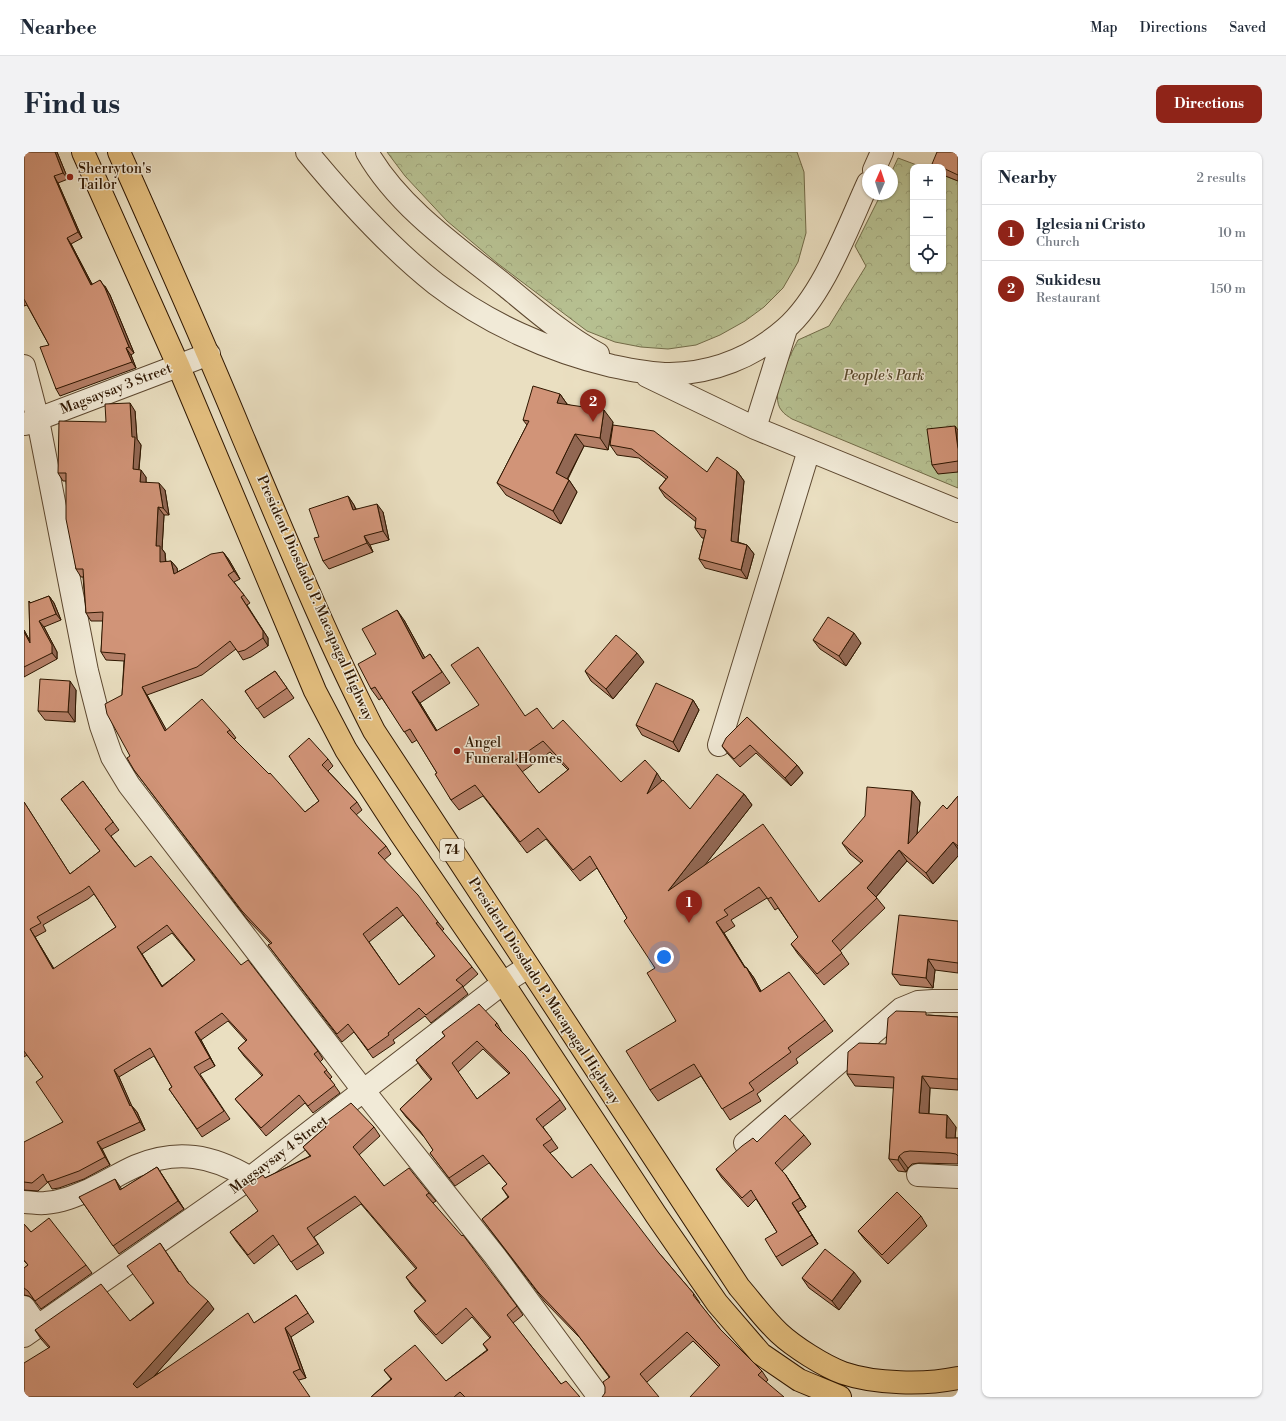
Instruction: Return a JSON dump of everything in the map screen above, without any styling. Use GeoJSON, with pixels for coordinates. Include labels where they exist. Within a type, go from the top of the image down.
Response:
{"type":"FeatureCollection","features":[{"type":"Feature","properties":{"kind":"main road","name":"President Diosdado P. Macapagal Highway"},"geometry":{"type":"LineString","coordinates":[[83,152],[178,365],[315,691],[346,750],[400,833],[503,983],[656,1215],[717,1303],[761,1354],[799,1380],[840,1397]]}},
{"type":"Feature","properties":{"kind":"main road","name":"President Diosdado P. Macapagal Highway"},"geometry":{"type":"LineString","coordinates":[[119,152],[209,354],[303,579],[347,679],[374,731],[739,1287],[779,1333],[813,1358],[844,1373],[878,1380],[909,1382],[958,1378]]}},
{"type":"Feature","properties":{"kind":"street"},"geometry":{"type":"LineString","coordinates":[[307,152],[364,216],[412,264],[460,301],[480,314],[540,342],[602,363],[638,372],[670,374],[702,371],[717,367],[732,362],[761,347],[786,329],[806,307],[819,286],[862,196]]}},
{"type":"Feature","properties":{"kind":"street"},"geometry":{"type":"LineString","coordinates":[[368,152],[394,189],[436,231],[565,334],[586,348],[755,428],[958,511]]}},
{"type":"Feature","properties":{"kind":"street"},"geometry":{"type":"LineString","coordinates":[[877,164],[882,152]]}},
{"type":"Feature","properties":{"kind":"street"},"geometry":{"type":"LineString","coordinates":[[755,428],[786,329]]}},
{"type":"Feature","properties":{"kind":"street","name":"Magsaysay 3 Street"},"geometry":{"type":"LineString","coordinates":[[31,422],[209,354]]}},
{"type":"Feature","properties":{"kind":"street"},"geometry":{"type":"LineString","coordinates":[[24,366],[31,422],[87,672],[101,726],[112,756],[129,785],[363,1090],[495,1256],[599,1397]]}},
{"type":"Feature","properties":{"kind":"street"},"geometry":{"type":"LineString","coordinates":[[719,745],[809,450]]}},
{"type":"Feature","properties":{"kind":"street","name":"Magsaysay 4 Street"},"geometry":{"type":"LineString","coordinates":[[31,1331],[250,1178],[503,983],[528,967]]}},
{"type":"Feature","properties":{"kind":"street"},"geometry":{"type":"LineString","coordinates":[[745,1143],[901,1009],[918,1002],[958,1001]]}},
{"type":"Feature","properties":{"kind":"street"},"geometry":{"type":"LineString","coordinates":[[24,1202],[45,1203],[67,1200],[101,1185],[136,1166],[165,1157],[190,1156],[216,1161],[250,1178]]}},
{"type":"Feature","properties":{"kind":"street"},"geometry":{"type":"LineString","coordinates":[[918,1175],[958,1177]]}},
{"type":"Feature","properties":{"kind":"street"},"geometry":{"type":"LineString","coordinates":[[24,1307],[31,1331]]}},
{"type":"Feature","properties":{"kind":"green space"},"geometry":{"type":"Polygon","coordinates":[[[387,152],[797,152],[804,172],[806,233],[798,262],[783,288],[764,307],[745,321],[720,335],[696,345],[668,349],[641,347],[615,342],[587,331],[497,263],[447,221],[405,176],[387,152]]]}},
{"type":"Feature","properties":{"kind":"green space","name":"People's Park"},"geometry":{"type":"Polygon","coordinates":[[[898,158],[914,164],[910,164],[910,272],[946,272],[946,176],[958,181],[958,488],[792,419],[783,412],[778,404],[777,396],[782,376],[798,340],[829,326],[866,266],[855,246],[878,200],[898,200],[898,164],[895,164],[898,158]]]}},
{"type":"Feature","properties":{"kind":"building"},"geometry":{"type":"Polygon","coordinates":[[[24,152],[55,152],[63,173],[54,176],[78,232],[67,238],[91,285],[100,280],[105,288],[129,347],[126,348],[132,362],[56,389],[40,347],[49,345],[24,299],[24,152]]]}},
{"type":"Feature","properties":{"kind":"building"},"geometry":{"type":"Polygon","coordinates":[[[937,152],[958,152],[958,175],[946,169],[946,164],[932,164],[937,152]]]}},
{"type":"Feature","properties":{"kind":"building"},"geometry":{"type":"Polygon","coordinates":[[[533,386],[560,394],[557,403],[604,410],[600,438],[575,434],[556,473],[569,480],[553,511],[497,483],[529,421],[523,420],[533,386]]]}},
{"type":"Feature","properties":{"kind":"building"},"geometry":{"type":"Polygon","coordinates":[[[130,403],[132,437],[135,437],[133,469],[141,470],[140,482],[159,483],[163,508],[158,507],[156,546],[160,546],[160,562],[171,561],[174,574],[211,554],[223,552],[234,571],[228,575],[244,595],[241,597],[263,631],[263,638],[245,650],[238,652],[230,641],[197,667],[142,687],[165,731],[202,699],[230,730],[227,732],[269,774],[270,773],[305,812],[319,801],[289,756],[309,738],[328,759],[322,765],[357,802],[350,808],[386,846],[378,853],[418,895],[438,922],[436,923],[472,967],[456,980],[463,986],[426,1015],[419,1008],[388,1033],[389,1035],[368,1050],[348,1024],[337,1034],[268,945],[272,943],[242,911],[134,770],[127,758],[130,756],[107,714],[105,704],[122,695],[125,654],[101,652],[103,612],[86,613],[83,569],[76,569],[66,519],[66,473],[58,473],[59,421],[106,422],[105,404],[130,403]],[[397,907],[363,934],[399,985],[435,956],[397,907]]]}},
{"type":"Feature","properties":{"kind":"building"},"geometry":{"type":"Polygon","coordinates":[[[613,425],[654,431],[707,472],[717,457],[737,471],[731,541],[747,545],[741,570],[699,559],[706,530],[695,528],[696,518],[659,488],[668,477],[632,449],[610,445],[613,425]]]}},
{"type":"Feature","properties":{"kind":"building"},"geometry":{"type":"Polygon","coordinates":[[[955,426],[958,461],[932,465],[927,429],[955,426]]]}},
{"type":"Feature","properties":{"kind":"building"},"geometry":{"type":"Polygon","coordinates":[[[348,496],[353,510],[377,504],[383,531],[364,536],[367,543],[323,561],[314,538],[319,537],[309,509],[348,496]]]}},
{"type":"Feature","properties":{"kind":"building"},"geometry":{"type":"Polygon","coordinates":[[[49,596],[56,614],[39,621],[52,645],[52,653],[24,667],[24,632],[30,643],[29,601],[30,603],[49,596]]]}},
{"type":"Feature","properties":{"kind":"building"},"geometry":{"type":"Polygon","coordinates":[[[397,610],[423,659],[430,654],[442,672],[412,692],[436,731],[479,705],[451,665],[478,647],[525,716],[537,708],[553,729],[563,720],[621,782],[645,760],[657,773],[647,794],[663,780],[690,809],[717,774],[744,794],[668,891],[763,824],[819,902],[863,861],[842,843],[865,816],[867,787],[912,791],[908,844],[943,805],[947,809],[958,796],[958,846],[953,842],[926,873],[899,850],[867,888],[877,898],[832,941],[842,953],[817,974],[791,944],[798,937],[771,897],[768,899],[759,887],[724,910],[728,915],[716,922],[745,968],[746,967],[760,992],[789,972],[825,1020],[788,1048],[791,1052],[749,1083],[754,1090],[722,1109],[694,1064],[650,1090],[626,1051],[676,1021],[647,973],[655,968],[624,921],[627,918],[590,856],[573,870],[538,828],[520,842],[475,785],[451,800],[435,774],[437,773],[410,729],[404,732],[375,687],[371,689],[358,664],[376,654],[362,629],[397,610]],[[543,741],[514,761],[539,793],[569,769],[543,741]]]}},
{"type":"Feature","properties":{"kind":"building"},"geometry":{"type":"Polygon","coordinates":[[[828,617],[854,633],[839,656],[813,640],[828,617]]]}},
{"type":"Feature","properties":{"kind":"building"},"geometry":{"type":"Polygon","coordinates":[[[616,635],[637,653],[606,689],[585,671],[616,635]]]}},
{"type":"Feature","properties":{"kind":"building"},"geometry":{"type":"Polygon","coordinates":[[[275,671],[287,688],[257,709],[245,691],[275,671]]]}},
{"type":"Feature","properties":{"kind":"building"},"geometry":{"type":"Polygon","coordinates":[[[40,679],[70,681],[68,712],[38,711],[40,679]]]}},
{"type":"Feature","properties":{"kind":"building"},"geometry":{"type":"Polygon","coordinates":[[[656,683],[693,700],[673,742],[636,725],[656,683]]]}},
{"type":"Feature","properties":{"kind":"building"},"geometry":{"type":"Polygon","coordinates":[[[747,717],[797,765],[785,778],[750,745],[734,759],[722,746],[726,738],[747,717]]]}},
{"type":"Feature","properties":{"kind":"building"},"geometry":{"type":"Polygon","coordinates":[[[83,781],[113,822],[105,829],[135,867],[151,856],[241,965],[248,960],[318,1051],[314,1054],[327,1070],[324,1072],[335,1085],[308,1106],[299,1095],[261,1128],[235,1099],[263,1075],[238,1048],[247,1040],[222,1013],[195,1032],[210,1058],[194,1067],[224,1111],[197,1129],[169,1089],[172,1087],[150,1048],[114,1070],[130,1106],[131,1105],[140,1122],[97,1142],[105,1157],[79,1171],[47,1182],[43,1174],[32,1183],[24,1182],[24,1142],[63,1122],[36,1082],[43,1077],[24,1051],[24,802],[70,874],[100,851],[61,799],[83,781]],[[89,886],[37,917],[41,923],[30,929],[53,969],[116,927],[89,886]],[[167,925],[137,947],[162,987],[195,960],[167,925]]]}},
{"type":"Feature","properties":{"kind":"building"},"geometry":{"type":"Polygon","coordinates":[[[899,915],[958,921],[958,963],[928,959],[926,978],[892,974],[899,915]]]}},
{"type":"Feature","properties":{"kind":"building"},"geometry":{"type":"Polygon","coordinates":[[[479,1004],[497,1023],[495,1025],[525,1055],[560,1100],[536,1119],[552,1139],[543,1145],[572,1178],[591,1164],[659,1253],[694,1294],[693,1295],[720,1329],[762,1371],[758,1375],[784,1397],[690,1397],[720,1365],[687,1332],[640,1374],[659,1397],[602,1397],[605,1393],[603,1382],[610,1377],[574,1330],[538,1292],[482,1219],[509,1197],[502,1188],[507,1184],[483,1155],[449,1178],[430,1153],[433,1150],[420,1131],[400,1109],[432,1079],[416,1060],[445,1036],[442,1032],[479,1004]],[[477,1041],[452,1063],[477,1099],[510,1073],[477,1041]]]}},
{"type":"Feature","properties":{"kind":"building"},"geometry":{"type":"Polygon","coordinates":[[[896,1011],[926,1012],[926,1015],[958,1017],[958,1079],[922,1076],[919,1113],[947,1115],[946,1138],[958,1138],[958,1156],[950,1153],[910,1151],[904,1152],[899,1156],[898,1160],[889,1159],[894,1077],[847,1074],[848,1052],[859,1043],[886,1044],[888,1018],[896,1011]]]}},
{"type":"Feature","properties":{"kind":"building"},"geometry":{"type":"Polygon","coordinates":[[[351,1103],[374,1127],[353,1147],[384,1186],[409,1168],[429,1193],[426,1195],[462,1236],[463,1235],[517,1306],[507,1315],[561,1384],[566,1381],[580,1397],[465,1397],[460,1392],[454,1397],[371,1397],[392,1379],[384,1370],[415,1345],[446,1381],[488,1350],[483,1344],[491,1337],[466,1308],[436,1335],[414,1311],[426,1301],[406,1277],[417,1268],[355,1196],[307,1228],[318,1244],[291,1262],[273,1235],[248,1255],[230,1232],[258,1211],[242,1189],[263,1175],[265,1178],[311,1156],[303,1147],[326,1127],[323,1124],[351,1103]]]}},
{"type":"Feature","properties":{"kind":"building"},"geometry":{"type":"Polygon","coordinates":[[[785,1115],[804,1135],[775,1163],[785,1174],[800,1198],[792,1203],[812,1235],[776,1257],[765,1239],[777,1232],[751,1190],[742,1198],[716,1169],[753,1138],[757,1142],[785,1115]]]}},
{"type":"Feature","properties":{"kind":"building"},"geometry":{"type":"Polygon","coordinates":[[[157,1167],[178,1201],[113,1246],[79,1197],[115,1179],[120,1190],[157,1167]]]}},
{"type":"Feature","properties":{"kind":"building"},"geometry":{"type":"Polygon","coordinates":[[[897,1192],[921,1216],[882,1255],[858,1231],[897,1192]]]}},
{"type":"Feature","properties":{"kind":"building"},"geometry":{"type":"Polygon","coordinates":[[[49,1218],[86,1265],[35,1301],[24,1288],[24,1268],[28,1265],[24,1260],[24,1224],[31,1232],[49,1218]]]}},
{"type":"Feature","properties":{"kind":"building"},"geometry":{"type":"Polygon","coordinates":[[[160,1243],[188,1283],[208,1301],[133,1384],[137,1388],[248,1313],[254,1323],[296,1295],[308,1313],[285,1328],[300,1369],[293,1372],[310,1397],[24,1397],[24,1363],[50,1347],[35,1330],[101,1284],[130,1321],[154,1303],[127,1266],[160,1243]]]}},
{"type":"Feature","properties":{"kind":"building"},"geometry":{"type":"Polygon","coordinates":[[[825,1249],[854,1272],[832,1301],[802,1278],[825,1249]]]}},
{"type":"Feature","properties":{"kind":"place","name":"Sherryton's Tailor"},"geometry":{"type":"Point","coordinates":[70,177]}},
{"type":"Feature","properties":{"kind":"place","name":"Sukidesu"},"geometry":{"type":"Point","coordinates":[593,422]}},
{"type":"Feature","properties":{"kind":"place","name":"Angel Funeral Homes"},"geometry":{"type":"Point","coordinates":[457,751]}},
{"type":"Feature","properties":{"kind":"place","name":"Iglesia ni Cristo"},"geometry":{"type":"Point","coordinates":[689,923]}}]}
